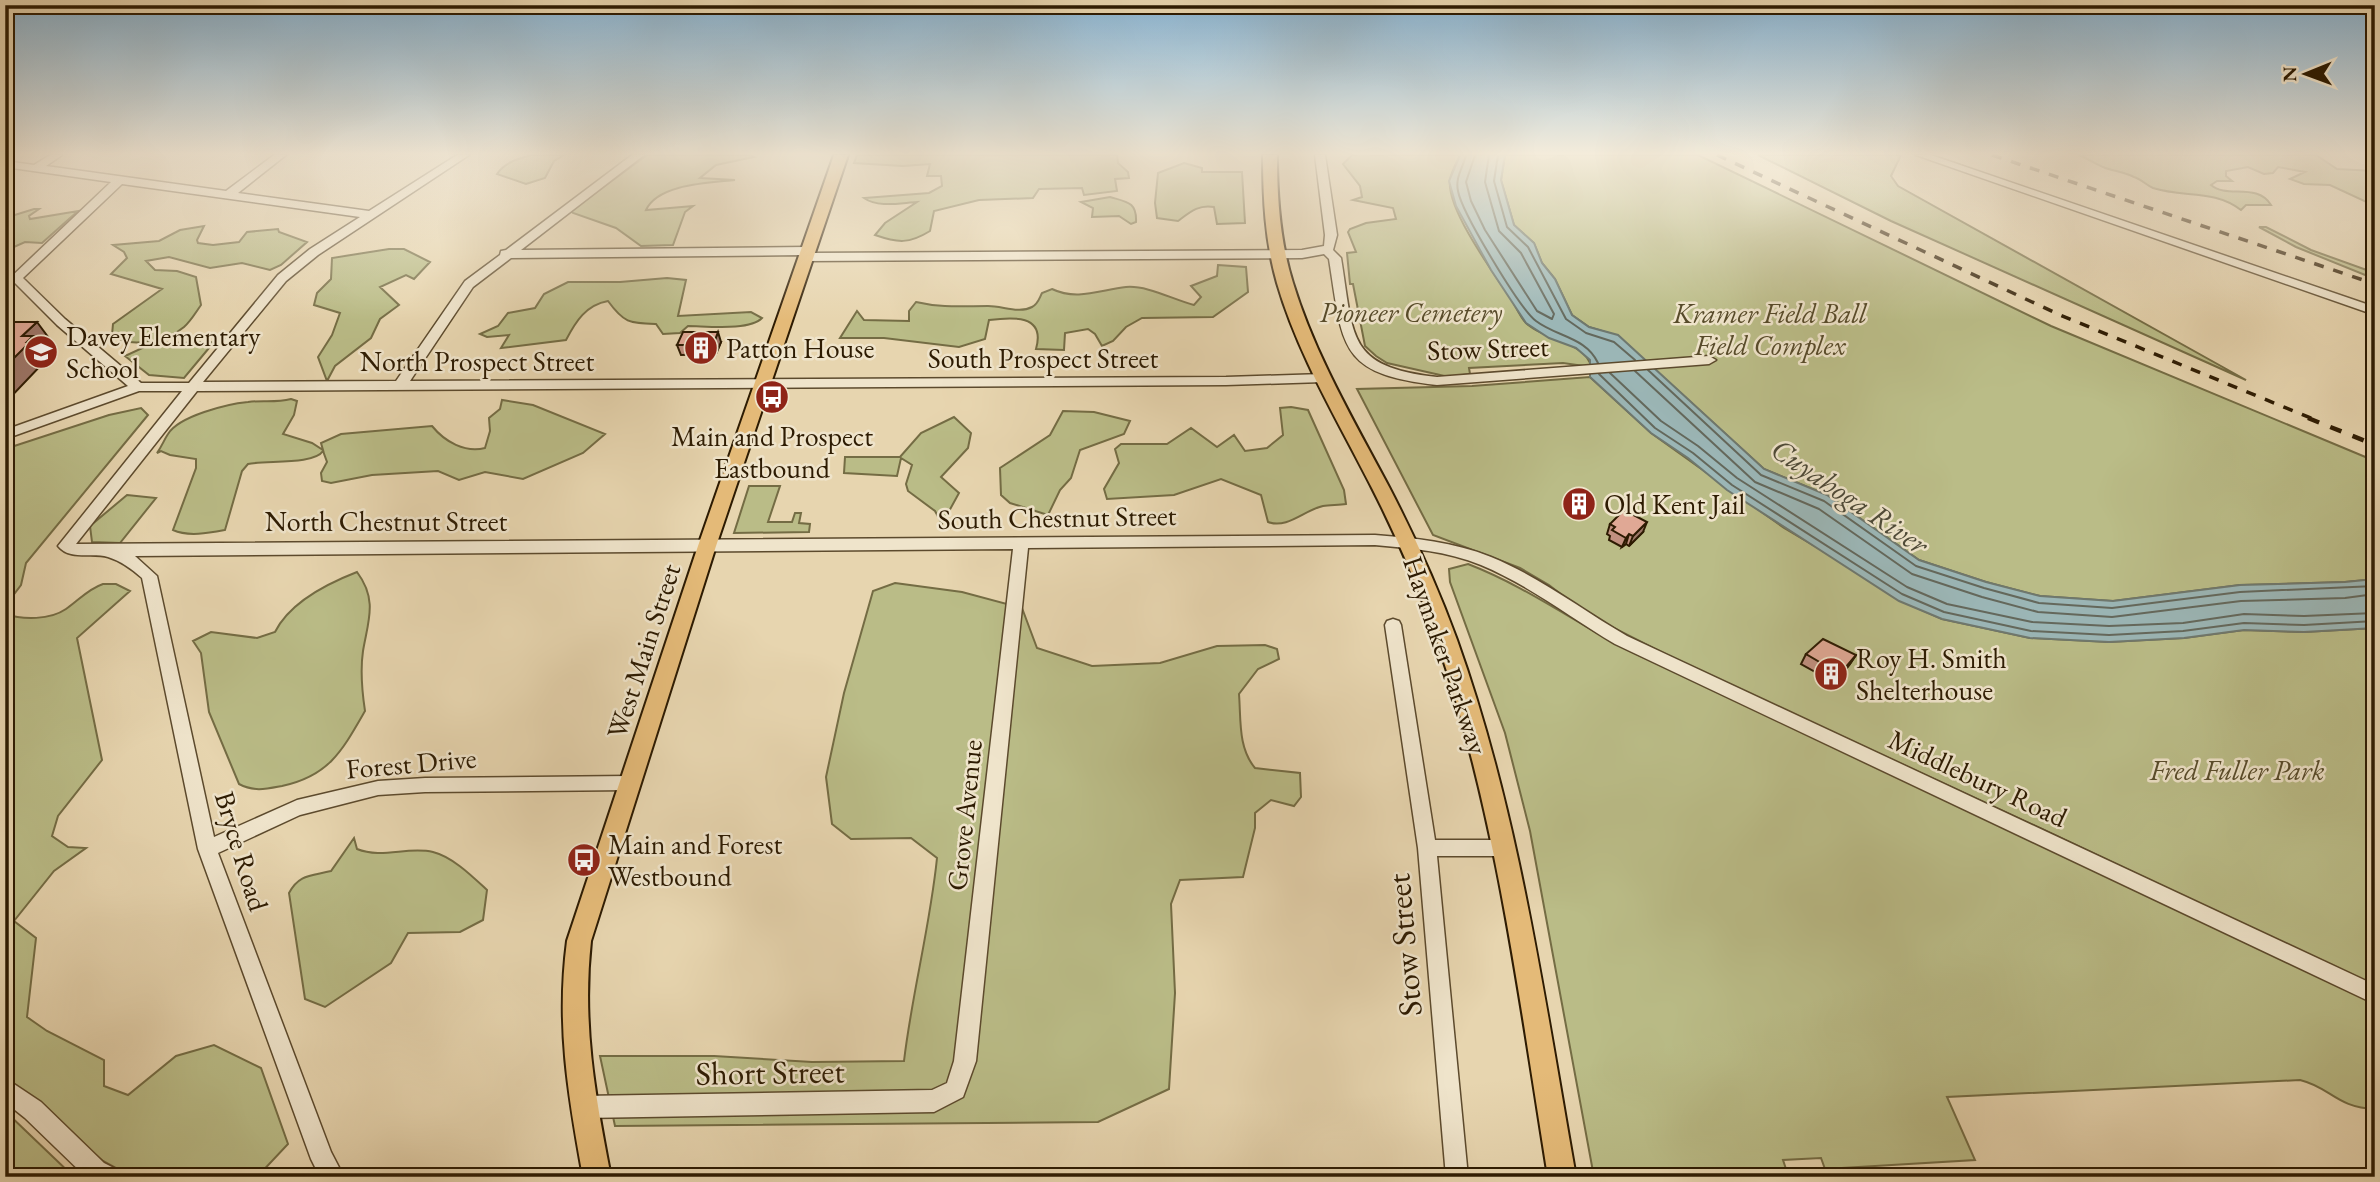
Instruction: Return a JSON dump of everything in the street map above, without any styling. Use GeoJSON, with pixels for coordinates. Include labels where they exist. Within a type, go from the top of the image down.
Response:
{"type":"FeatureCollection","features":[{"type":"Feature","properties":{"kind":"main road","name":"West Main Street"},"geometry":{"type":"LineString","coordinates":[[591,1175],[573,1044],[573,976],[588,907],[821,210]]}},
{"type":"Feature","properties":{"kind":"main road","name":"Haymaker Parkway"},"geometry":{"type":"LineString","coordinates":[[1272,210],[1278,254],[1299,322],[1323,377],[1408,542],[1454,659],[1504,849],[1525,952],[1562,1177]]}},
{"type":"Feature","properties":{"kind":"street"},"geometry":{"type":"LineString","coordinates":[[89,210],[16,278],[65,325],[138,387]]}},
{"type":"Feature","properties":{"kind":"street"},"geometry":{"type":"LineString","coordinates":[[336,210],[370,215]]}},
{"type":"Feature","properties":{"kind":"street"},"geometry":{"type":"LineString","coordinates":[[191,387],[282,278],[314,252],[378,210]]}},
{"type":"Feature","properties":{"kind":"street"},"geometry":{"type":"LineString","coordinates":[[400,386],[461,293],[505,254],[564,210]]}},
{"type":"Feature","properties":{"kind":"street","name":"Stow Street"},"geometry":{"type":"LineString","coordinates":[[1328,210],[1331,235],[1327,250],[1335,258],[1347,337],[1359,355],[1397,376],[1429,381],[1709,360]]}},
{"type":"Feature","properties":{"kind":"street"},"geometry":{"type":"LineString","coordinates":[[2082,210],[2375,311]]}},
{"type":"Feature","properties":{"kind":"street"},"geometry":{"type":"LineString","coordinates":[[505,254],[1316,254],[1327,250]]}},
{"type":"Feature","properties":{"kind":"street","name":"South Prospect Street"},"geometry":{"type":"LineString","coordinates":[[763,384],[1296,380],[1323,377]]}},
{"type":"Feature","properties":{"kind":"street","name":"North Prospect Street"},"geometry":{"type":"LineString","coordinates":[[5,435],[138,387],[763,384]]}},
{"type":"Feature","properties":{"kind":"street","name":"North Chestnut Street"},"geometry":{"type":"LineString","coordinates":[[191,387],[66,545],[71,549],[108,551],[707,546]]}},
{"type":"Feature","properties":{"kind":"street","name":"South Chestnut Street"},"geometry":{"type":"LineString","coordinates":[[707,546],[1366,540],[1408,542]]}},
{"type":"Feature","properties":{"kind":"street","name":"Middlebury Road"},"geometry":{"type":"LineString","coordinates":[[1408,542],[1458,552],[1506,570],[1631,644],[2375,995]]}},
{"type":"Feature","properties":{"kind":"street","name":"Grove Avenue"},"geometry":{"type":"LineString","coordinates":[[955,1090],[965,1061],[1021,544]]}},
{"type":"Feature","properties":{"kind":"street"},"geometry":{"type":"LineString","coordinates":[[108,551],[134,562],[149,576],[155,562],[181,549]]}},
{"type":"Feature","properties":{"kind":"street","name":"Bryce Road"},"geometry":{"type":"LineString","coordinates":[[149,576],[207,849],[318,1149],[333,1177]]}},
{"type":"Feature","properties":{"kind":"street","name":"Stow Street"},"geometry":{"type":"LineString","coordinates":[[1393,625],[1427,848],[1457,1177]]}},
{"type":"Feature","properties":{"kind":"street","name":"Forest Drive"},"geometry":{"type":"LineString","coordinates":[[207,849],[297,808],[378,788],[629,783]]}},
{"type":"Feature","properties":{"kind":"street"},"geometry":{"type":"LineString","coordinates":[[1427,848],[1504,849]]}},
{"type":"Feature","properties":{"kind":"street"},"geometry":{"type":"LineString","coordinates":[[5,1088],[96,1171],[108,1177]]}},
{"type":"Feature","properties":{"kind":"street","name":"Short Street"},"geometry":{"type":"LineString","coordinates":[[583,1107],[934,1101],[955,1090]]}},
{"type":"Feature","properties":{"kind":"green space"},"geometry":{"type":"Polygon","coordinates":[[[30,210],[37,210],[29,216],[30,219],[78,211],[42,243],[25,242],[5,251],[5,218],[30,210]]]}},
{"type":"Feature","properties":{"kind":"green space"},"geometry":{"type":"Polygon","coordinates":[[[687,210],[673,245],[641,246],[616,228],[571,211],[687,210]]]}},
{"type":"Feature","properties":{"kind":"green space"},"geometry":{"type":"Polygon","coordinates":[[[905,210],[937,210],[934,211],[930,231],[909,240],[890,240],[875,235],[885,223],[905,210]]]}},
{"type":"Feature","properties":{"kind":"green space"},"geometry":{"type":"Polygon","coordinates":[[[1093,210],[1135,210],[1136,222],[1131,224],[1119,216],[1092,217],[1093,210]]]}},
{"type":"Feature","properties":{"kind":"green space"},"geometry":{"type":"Polygon","coordinates":[[[1156,210],[1195,210],[1178,221],[1157,218],[1156,210]]]}},
{"type":"Feature","properties":{"kind":"green space"},"geometry":{"type":"Polygon","coordinates":[[[1215,210],[1244,210],[1245,223],[1217,224],[1215,210]]]}},
{"type":"Feature","properties":{"kind":"green space","name":"Pioneer Cemetery"},"geometry":{"type":"Polygon","coordinates":[[[1394,210],[1457,210],[1473,242],[1526,323],[1582,352],[1591,367],[1563,363],[1469,368],[1470,374],[1449,377],[1387,363],[1376,356],[1365,346],[1353,284],[1350,284],[1347,253],[1356,252],[1348,232],[1366,223],[1396,219],[1394,210]]]}},
{"type":"Feature","properties":{"kind":"green space","name":"Kramer Field Ball Field Complex"},"geometry":{"type":"Polygon","coordinates":[[[1510,210],[1812,210],[2051,326],[2375,461],[2375,579],[2240,585],[2113,601],[2040,596],[1919,560],[1827,495],[1764,469],[1618,336],[1589,327],[1572,315],[1555,279],[1542,263],[1534,243],[1514,225],[1510,210]]]}},
{"type":"Feature","properties":{"kind":"green space"},"geometry":{"type":"Polygon","coordinates":[[[1869,210],[1941,210],[2246,380],[1869,210]]]}},
{"type":"Feature","properties":{"kind":"green space"},"geometry":{"type":"Polygon","coordinates":[[[204,226],[198,243],[213,245],[239,242],[247,232],[278,229],[279,232],[307,242],[281,265],[270,270],[242,263],[210,268],[169,257],[146,261],[155,270],[177,271],[196,277],[201,305],[187,325],[168,336],[148,342],[128,342],[112,335],[113,324],[162,289],[111,274],[127,258],[124,252],[113,245],[159,241],[180,230],[204,226]]]}},
{"type":"Feature","properties":{"kind":"green space"},"geometry":{"type":"Polygon","coordinates":[[[2259,227],[2266,227],[2311,250],[2375,273],[2375,279],[2296,247],[2259,227]]]}},
{"type":"Feature","properties":{"kind":"green space"},"geometry":{"type":"Polygon","coordinates":[[[404,249],[430,262],[414,279],[406,275],[380,287],[399,305],[380,319],[371,338],[335,366],[327,381],[318,357],[332,335],[340,313],[314,305],[317,293],[331,279],[332,258],[404,249]]]}},
{"type":"Feature","properties":{"kind":"green space"},"geometry":{"type":"Polygon","coordinates":[[[1218,265],[1246,267],[1248,292],[1213,317],[1142,318],[1126,327],[1113,341],[1102,346],[1095,334],[1088,329],[1065,333],[1064,350],[1036,349],[1038,338],[1032,324],[1025,320],[1007,318],[989,320],[985,339],[959,347],[884,338],[840,338],[857,311],[864,320],[909,321],[909,311],[916,302],[1022,310],[1034,306],[1042,293],[1052,289],[1070,294],[1089,294],[1134,287],[1194,305],[1201,297],[1191,286],[1217,276],[1218,265]]]}},
{"type":"Feature","properties":{"kind":"green space"},"geometry":{"type":"Polygon","coordinates":[[[667,278],[686,280],[678,316],[751,312],[762,318],[748,325],[688,326],[680,333],[663,334],[656,324],[633,322],[623,318],[608,301],[594,306],[582,315],[566,340],[501,348],[509,335],[487,337],[480,334],[498,326],[508,313],[535,308],[544,294],[568,282],[667,278]]]}},
{"type":"Feature","properties":{"kind":"green space"},"geometry":{"type":"Polygon","coordinates":[[[214,342],[184,378],[149,375],[125,356],[153,343],[214,342]]]}},
{"type":"Feature","properties":{"kind":"green space","name":"Fred Fuller Park"},"geometry":{"type":"Polygon","coordinates":[[[1590,377],[1651,433],[1784,528],[1899,600],[1942,619],[2030,638],[2109,642],[2184,638],[2244,630],[2304,632],[2375,628],[2375,987],[1679,661],[1588,615],[1549,585],[1520,568],[1433,535],[1357,389],[1472,386],[1590,377]]]}},
{"type":"Feature","properties":{"kind":"green space"},"geometry":{"type":"Polygon","coordinates":[[[291,399],[297,401],[294,415],[283,434],[312,443],[323,450],[321,443],[341,434],[432,426],[456,445],[470,449],[485,448],[490,431],[489,418],[500,409],[502,400],[533,405],[605,434],[583,453],[523,479],[485,472],[459,480],[438,471],[372,475],[331,483],[322,481],[321,473],[327,462],[323,451],[300,460],[248,464],[242,471],[225,530],[192,534],[173,530],[196,468],[196,459],[161,451],[157,453],[168,434],[193,416],[228,405],[291,399]]]}},
{"type":"Feature","properties":{"kind":"green space"},"geometry":{"type":"Polygon","coordinates":[[[141,408],[148,415],[26,563],[21,585],[5,606],[5,449],[109,415],[141,408]]]}},
{"type":"Feature","properties":{"kind":"green space"},"geometry":{"type":"Polygon","coordinates":[[[1280,408],[1308,410],[1344,490],[1346,504],[1316,508],[1282,523],[1268,522],[1261,495],[1221,479],[1174,495],[1107,499],[1104,489],[1119,463],[1115,449],[1121,444],[1167,444],[1191,428],[1217,447],[1234,435],[1245,451],[1267,448],[1283,435],[1280,408]]]}},
{"type":"Feature","properties":{"kind":"green space"},"geometry":{"type":"Polygon","coordinates":[[[1063,411],[1094,412],[1130,421],[1124,434],[1080,450],[1071,478],[1060,490],[1048,515],[1010,503],[1001,495],[1000,468],[1050,435],[1063,411]]]}},
{"type":"Feature","properties":{"kind":"green space"},"geometry":{"type":"Polygon","coordinates":[[[954,417],[971,433],[968,448],[941,477],[959,493],[942,524],[935,511],[908,491],[906,484],[912,465],[901,458],[897,476],[844,473],[845,457],[900,457],[921,433],[954,417]]]}},
{"type":"Feature","properties":{"kind":"green space"},"geometry":{"type":"Polygon","coordinates":[[[749,486],[780,486],[768,522],[792,522],[795,513],[801,513],[799,523],[810,524],[809,532],[734,533],[749,486]]]}},
{"type":"Feature","properties":{"kind":"green space"},"geometry":{"type":"Polygon","coordinates":[[[127,495],[156,498],[120,543],[92,542],[90,526],[127,495]]]}},
{"type":"Feature","properties":{"kind":"green space"},"geometry":{"type":"Polygon","coordinates":[[[1468,564],[1529,593],[1626,649],[2370,999],[2375,1005],[2375,1109],[2351,1105],[2300,1080],[1947,1097],[1975,1160],[1825,1169],[1821,1158],[1783,1160],[1787,1172],[1707,1177],[1594,1177],[1530,831],[1505,733],[1450,582],[1449,569],[1468,564]]]}},
{"type":"Feature","properties":{"kind":"green space"},"geometry":{"type":"Polygon","coordinates":[[[357,572],[367,592],[370,611],[362,666],[365,711],[341,750],[312,776],[265,789],[239,784],[209,712],[201,653],[193,641],[211,632],[257,638],[275,632],[299,603],[321,588],[357,572]]]}},
{"type":"Feature","properties":{"kind":"green space"},"geometry":{"type":"Polygon","coordinates":[[[895,583],[962,592],[1022,608],[1037,648],[1092,666],[1160,663],[1217,646],[1265,645],[1277,649],[1279,659],[1258,669],[1239,694],[1241,733],[1246,752],[1255,768],[1300,773],[1301,797],[1294,806],[1271,800],[1255,813],[1255,828],[1243,877],[1180,880],[1171,904],[1175,993],[1169,1089],[1098,1122],[615,1126],[600,1056],[714,1056],[812,1062],[904,1061],[937,858],[911,838],[851,839],[832,824],[826,777],[844,693],[873,591],[895,583]]]}},
{"type":"Feature","properties":{"kind":"green space"},"geometry":{"type":"Polygon","coordinates":[[[103,584],[116,584],[130,591],[77,638],[102,760],[58,816],[52,836],[68,847],[86,848],[54,871],[14,921],[36,938],[27,1017],[47,1031],[104,1060],[104,1086],[128,1095],[176,1056],[214,1045],[261,1068],[288,1144],[257,1177],[132,1177],[103,1161],[5,1079],[5,614],[28,618],[60,613],[103,584]]]}},
{"type":"Feature","properties":{"kind":"green space"},"geometry":{"type":"Polygon","coordinates":[[[354,838],[357,849],[366,852],[433,852],[455,863],[487,890],[483,920],[460,932],[408,933],[391,963],[325,1007],[305,999],[289,893],[301,879],[331,871],[354,838]]]}},
{"type":"Feature","properties":{"kind":"green space"},"geometry":{"type":"Polygon","coordinates":[[[5,1111],[74,1177],[5,1177],[5,1111]]]}},
{"type":"Feature","properties":{"kind":"water"},"geometry":{"type":"Polygon","coordinates":[[[1458,210],[1510,210],[1514,225],[1534,243],[1542,263],[1555,279],[1572,315],[1589,327],[1618,335],[1764,469],[1827,495],[1919,560],[2040,596],[2113,601],[2240,585],[2375,579],[2375,628],[2304,632],[2244,630],[2184,638],[2109,642],[2030,638],[1942,619],[1899,601],[1727,490],[1688,458],[1651,433],[1590,377],[1590,360],[1576,348],[1549,338],[1526,323],[1491,270],[1458,210]]]}},
{"type":"Feature","properties":{"kind":"building"},"geometry":{"type":"Polygon","coordinates":[[[5,322],[37,322],[22,336],[33,336],[27,342],[30,342],[5,367],[5,322]]]}},
{"type":"Feature","properties":{"kind":"building"},"geometry":{"type":"Polygon","coordinates":[[[683,332],[718,332],[713,345],[677,345],[683,332]]]}},
{"type":"Feature","properties":{"kind":"building"},"geometry":{"type":"Polygon","coordinates":[[[1624,510],[1647,522],[1633,536],[1629,534],[1626,538],[1612,530],[1615,527],[1610,524],[1624,510]]]}},
{"type":"Feature","properties":{"kind":"building"},"geometry":{"type":"Polygon","coordinates":[[[1823,639],[1856,655],[1840,674],[1806,654],[1823,639]]]}},
{"type":"Feature","properties":{"kind":"railway"},"geometry":{"type":"LineString","coordinates":[[1835,210],[2060,315],[2313,419]]}},
{"type":"Feature","properties":{"kind":"railway"},"geometry":{"type":"LineString","coordinates":[[2156,210],[2375,284]]}},
{"type":"Feature","properties":{"kind":"railway"},"geometry":{"type":"LineString","coordinates":[[2308,418],[2375,445]]}},
{"type":"Feature","properties":{"kind":"place","name":"Patton House"},"geometry":{"type":"Point","coordinates":[701,348]}},
{"type":"Feature","properties":{"kind":"place","name":"Davey Elementary School"},"geometry":{"type":"Point","coordinates":[41,352]}},
{"type":"Feature","properties":{"kind":"place","name":"Main and Prospect Eastbound"},"geometry":{"type":"Point","coordinates":[772,397]}},
{"type":"Feature","properties":{"kind":"place","name":"Old Kent Jail"},"geometry":{"type":"Point","coordinates":[1579,504]}},
{"type":"Feature","properties":{"kind":"place","name":"Roy H. Smith Shelterhouse"},"geometry":{"type":"Point","coordinates":[1831,674]}},
{"type":"Feature","properties":{"kind":"place","name":"Main and Forest Westbound"},"geometry":{"type":"Point","coordinates":[584,860]}},
{"type":"Feature","properties":{"kind":"water label","name":"Cuyahoga River"},"geometry":{"type":"Point","coordinates":[1850,496]}}]}
